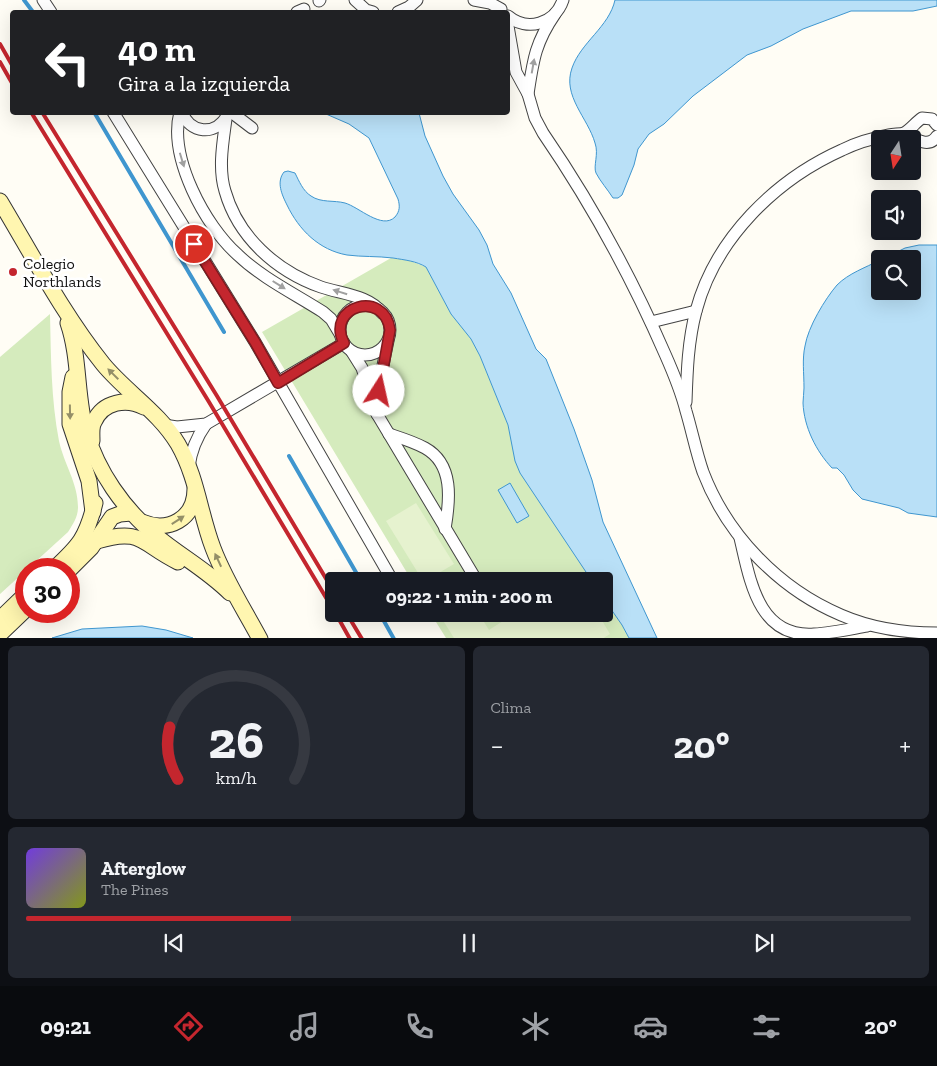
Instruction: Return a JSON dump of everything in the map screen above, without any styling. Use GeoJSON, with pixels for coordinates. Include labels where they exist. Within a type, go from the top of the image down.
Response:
{"type":"FeatureCollection","features":[{"type":"Feature","properties":{"kind":"main road"},"geometry":{"type":"LineString","coordinates":[[0,201],[63,306],[105,365],[164,425],[178,444],[189,467],[213,549],[260,638]]}},
{"type":"Feature","properties":{"kind":"main road"},"geometry":{"type":"LineString","coordinates":[[63,306],[73,336],[83,420],[102,470],[122,502],[135,517],[156,536],[208,574],[240,603]]}},
{"type":"Feature","properties":{"kind":"main road"},"geometry":{"type":"LineString","coordinates":[[76,364],[70,392],[70,424],[89,481],[93,512]]}},
{"type":"Feature","properties":{"kind":"main road"},"geometry":{"type":"LineString","coordinates":[[92,447],[94,422],[101,411],[111,404],[124,401],[137,403],[148,409]]}},
{"type":"Feature","properties":{"kind":"main road"},"geometry":{"type":"LineString","coordinates":[[65,558],[83,538],[90,525],[102,470]]}},
{"type":"Feature","properties":{"kind":"main road"},"geometry":{"type":"LineString","coordinates":[[80,559],[97,541],[112,517],[120,514],[135,517],[150,526],[162,527],[174,524],[184,517],[191,508],[195,497],[195,485]]}},
{"type":"Feature","properties":{"kind":"main road"},"geometry":{"type":"LineString","coordinates":[[97,541],[115,535],[132,536],[141,539],[169,558],[208,574]]}},
{"type":"Feature","properties":{"kind":"main road"},"geometry":{"type":"LineString","coordinates":[[0,619],[15,605]]}},
{"type":"Feature","properties":{"kind":"main road"},"geometry":{"type":"LineString","coordinates":[[0,634],[15,620]]}},
{"type":"Feature","properties":{"kind":"street"},"geometry":{"type":"LineString","coordinates":[[355,0],[366,10]]}},
{"type":"Feature","properties":{"kind":"street"},"geometry":{"type":"LineString","coordinates":[[474,0],[490,3],[503,9]]}},
{"type":"Feature","properties":{"kind":"street"},"geometry":{"type":"LineString","coordinates":[[528,94],[534,57],[539,40],[562,0]]}},
{"type":"Feature","properties":{"kind":"street"},"geometry":{"type":"LineString","coordinates":[[401,10],[417,1]]}},
{"type":"Feature","properties":{"kind":"street"},"geometry":{"type":"LineString","coordinates":[[510,15],[520,24],[533,25],[545,22],[554,14]]}},
{"type":"Feature","properties":{"kind":"street"},"geometry":{"type":"LineString","coordinates":[[510,38],[516,72],[528,94],[535,118],[606,233],[651,322],[686,409],[704,473],[725,515],[739,537],[768,568],[789,584],[841,615],[873,625],[919,633],[937,633]]}},
{"type":"Feature","properties":{"kind":"street"},"geometry":{"type":"LineString","coordinates":[[115,115],[255,342],[388,572]]}},
{"type":"Feature","properties":{"kind":"street"},"geometry":{"type":"LineString","coordinates":[[180,115],[177,122],[177,139],[184,169],[197,198],[223,239],[237,255],[256,270],[331,319],[362,368],[377,414],[471,572]]}},
{"type":"Feature","properties":{"kind":"street"},"geometry":{"type":"LineString","coordinates":[[183,115],[191,125],[203,130],[216,128],[228,115]]}},
{"type":"Feature","properties":{"kind":"street"},"geometry":{"type":"LineString","coordinates":[[228,115],[252,128]]}},
{"type":"Feature","properties":{"kind":"street"},"geometry":{"type":"LineString","coordinates":[[228,115],[222,157],[224,190],[239,225],[253,243],[268,257],[295,276],[320,287],[369,301],[377,306],[389,325],[377,414]]}},
{"type":"Feature","properties":{"kind":"street"},"geometry":{"type":"LineString","coordinates":[[907,130],[922,118],[932,119],[937,125]]}},
{"type":"Feature","properties":{"kind":"street"},"geometry":{"type":"LineString","coordinates":[[921,141],[925,143],[930,142],[937,136]]}},
{"type":"Feature","properties":{"kind":"street"},"geometry":{"type":"LineString","coordinates":[[686,409],[686,372],[696,312],[705,286],[730,241],[767,198],[789,180],[843,149],[871,140]]}},
{"type":"Feature","properties":{"kind":"street"},"geometry":{"type":"LineString","coordinates":[[342,339],[340,326],[353,308],[366,306],[375,308],[382,313]]}},
{"type":"Feature","properties":{"kind":"street"},"geometry":{"type":"LineString","coordinates":[[651,322],[696,312]]}},
{"type":"Feature","properties":{"kind":"street"},"geometry":{"type":"LineString","coordinates":[[352,352],[361,355],[375,353],[383,348],[389,335]]}},
{"type":"Feature","properties":{"kind":"street"},"geometry":{"type":"LineString","coordinates":[[164,425],[178,427],[206,424],[278,383],[342,339]]}},
{"type":"Feature","properties":{"kind":"street"},"geometry":{"type":"LineString","coordinates":[[189,467],[192,449],[206,424]]}},
{"type":"Feature","properties":{"kind":"street"},"geometry":{"type":"LineString","coordinates":[[389,434],[426,448],[443,464],[447,475],[449,491],[445,529]]}},
{"type":"Feature","properties":{"kind":"street"},"geometry":{"type":"LineString","coordinates":[[739,537],[755,596],[768,616],[779,626],[796,633],[813,634],[873,625]]}},
{"type":"Feature","properties":{"kind":"green space"},"geometry":{"type":"Polygon","coordinates":[[[391,258],[408,260],[426,267],[451,314],[471,339],[480,356],[508,425],[520,473],[586,572],[407,572],[262,332],[391,258]]]}},
{"type":"Feature","properties":{"kind":"green space"},"geometry":{"type":"Polygon","coordinates":[[[50,314],[56,425],[61,449],[76,490],[78,511],[68,532],[39,558],[15,558],[15,580],[0,594],[0,357],[50,314]]]}},
{"type":"Feature","properties":{"kind":"green space"},"geometry":{"type":"Polygon","coordinates":[[[416,503],[454,564],[440,572],[417,572],[386,521],[416,503]]]}},
{"type":"Feature","properties":{"kind":"green space"},"geometry":{"type":"Polygon","coordinates":[[[613,612],[629,638],[446,638],[436,622],[613,622],[613,612]]]}},
{"type":"Feature","properties":{"kind":"green space"},"geometry":{"type":"Polygon","coordinates":[[[444,622],[484,622],[489,630],[502,622],[603,622],[610,634],[604,638],[454,638],[444,622]]]}},
{"type":"Feature","properties":{"kind":"water"},"geometry":{"type":"Polygon","coordinates":[[[615,0],[937,0],[937,6],[913,11],[851,11],[803,29],[771,46],[747,55],[693,96],[664,124],[649,134],[638,149],[622,195],[618,198],[613,198],[596,173],[595,143],[573,97],[570,88],[570,78],[576,59],[607,18],[615,0]]]}},
{"type":"Feature","properties":{"kind":"water"},"geometry":{"type":"Polygon","coordinates":[[[328,115],[420,115],[425,136],[443,176],[453,194],[479,230],[487,245],[493,264],[511,293],[536,349],[546,359],[592,480],[603,522],[657,638],[629,638],[613,612],[613,572],[586,572],[520,473],[515,461],[508,425],[480,356],[471,339],[451,314],[426,267],[402,259],[353,256],[328,249],[311,238],[292,214],[283,197],[280,184],[284,172],[288,171],[295,173],[303,189],[315,198],[351,205],[370,216],[384,221],[395,217],[399,211],[398,199],[369,138],[349,124],[328,115]]]}},
{"type":"Feature","properties":{"kind":"water"},"geometry":{"type":"Polygon","coordinates":[[[919,245],[937,245],[937,517],[908,513],[899,508],[862,499],[853,490],[844,475],[837,468],[832,468],[821,454],[808,430],[804,412],[804,351],[807,338],[822,305],[837,285],[847,277],[871,264],[871,300],[921,300],[921,250],[901,250],[919,245]]]}},
{"type":"Feature","properties":{"kind":"water"},"geometry":{"type":"Polygon","coordinates":[[[510,483],[529,516],[517,523],[498,490],[510,483]]]}},
{"type":"Feature","properties":{"kind":"water"},"geometry":{"type":"Polygon","coordinates":[[[142,626],[166,630],[193,638],[52,638],[82,629],[142,626]]]}},
{"type":"Feature","properties":{"kind":"waterway"},"geometry":{"type":"LineString","coordinates":[[24,0],[32,10]]}},
{"type":"Feature","properties":{"kind":"waterway"},"geometry":{"type":"LineString","coordinates":[[96,115],[224,332]]}},
{"type":"Feature","properties":{"kind":"waterway"},"geometry":{"type":"LineString","coordinates":[[289,456],[356,572]]}},
{"type":"Feature","properties":{"kind":"waterway"},"geometry":{"type":"LineString","coordinates":[[384,622],[393,638]]}},
{"type":"Feature","properties":{"kind":"railway"},"geometry":{"type":"LineString","coordinates":[[0,44],[10,62]]}},
{"type":"Feature","properties":{"kind":"railway"},"geometry":{"type":"LineString","coordinates":[[0,62],[10,80]]}},
{"type":"Feature","properties":{"kind":"railway"},"geometry":{"type":"LineString","coordinates":[[33,115],[209,402],[325,596]]}},
{"type":"Feature","properties":{"kind":"railway"},"geometry":{"type":"LineString","coordinates":[[44,115],[217,396],[325,577]]}},
{"type":"Feature","properties":{"kind":"railway"},"geometry":{"type":"LineString","coordinates":[[340,622],[349,638]]}},
{"type":"Feature","properties":{"kind":"railway"},"geometry":{"type":"LineString","coordinates":[[352,622],[361,638]]}},
{"type":"Feature","properties":{"kind":"place","name":"Colegio Northlands"},"geometry":{"type":"Point","coordinates":[13,272]}},
{"type":"Feature","properties":{"kind":"route"},"geometry":{"type":"LineString","coordinates":[[194,244],[255,342],[278,383],[344,343],[340,334],[340,326],[350,311],[366,306],[375,308],[382,313],[388,321],[390,330],[379,391]]}}]}
